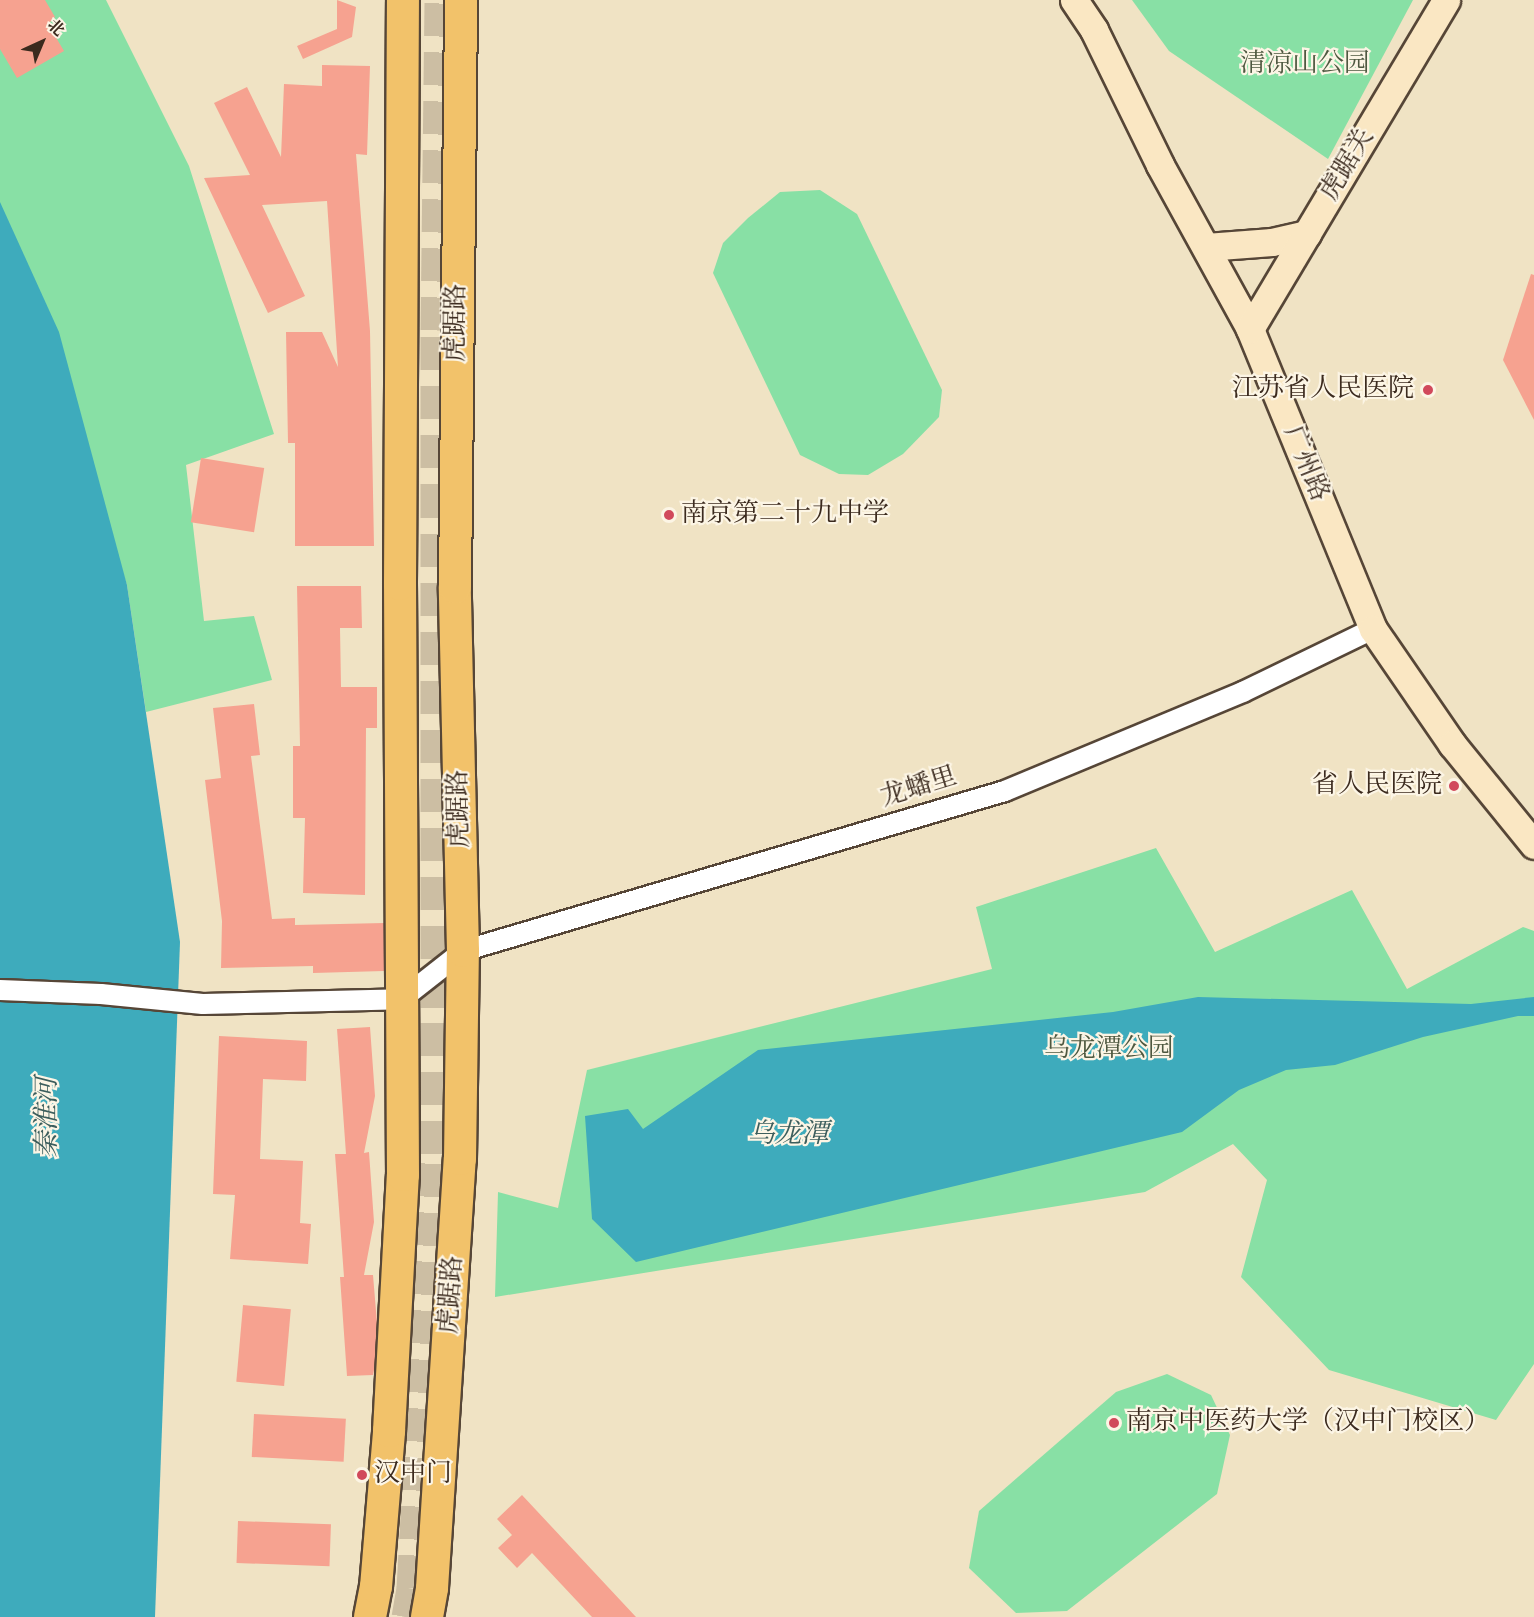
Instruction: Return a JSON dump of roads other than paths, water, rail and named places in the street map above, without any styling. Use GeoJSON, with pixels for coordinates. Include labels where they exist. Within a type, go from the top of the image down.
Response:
{"type":"FeatureCollection","features":[{"type":"Feature","properties":{"kind":"main road"},"geometry":{"type":"LineString","coordinates":[[370,1617],[376,1587],[389,1431],[403,1175],[400,562],[403,0]]}},
{"type":"Feature","properties":{"kind":"main road","name":"虎踞路"},"geometry":{"type":"LineString","coordinates":[[427,1617],[433,1576],[460,1159],[463,951],[455,587],[461,0]]}},
{"type":"Feature","properties":{"kind":"main road","name":"广州路"},"geometry":{"type":"LineString","coordinates":[[1074,0],[1094,30],[1160,165],[1250,329],[1373,629],[1452,744],[1534,845]]}},
{"type":"Feature","properties":{"kind":"main road","name":"虎踞关"},"geometry":{"type":"LineString","coordinates":[[1250,329],[1446,0]]}},
{"type":"Feature","properties":{"kind":"main road"},"geometry":{"type":"LineString","coordinates":[[1206,247],[1272,242],[1307,234]]}},
{"type":"Feature","properties":{"kind":"street","name":"龙蟠里"},"geometry":{"type":"LineString","coordinates":[[463,951],[1005,791],[1243,692],[1373,629]]}},
{"type":"Feature","properties":{"kind":"street"},"geometry":{"type":"LineString","coordinates":[[0,990],[101,994],[203,1004],[402,999],[463,951]]}},
{"type":"Feature","properties":{"kind":"water","name":"秦淮河"},"geometry":{"type":"Polygon","coordinates":[[[0,202],[59,332],[127,585],[180,942],[155,1617],[0,1617],[0,202]]]}},
{"type":"Feature","properties":{"kind":"water","name":"乌龙潭"},"geometry":{"type":"Polygon","coordinates":[[[1198,997],[1471,1004],[1534,997],[1534,1016],[1518,1016],[1423,1037],[1335,1065],[1286,1070],[1239,1090],[1182,1132],[636,1262],[592,1219],[585,1116],[628,1109],[643,1129],[758,1050],[1113,1012],[1198,997]]]}},
{"type":"Feature","properties":{"kind":"tunnel"},"geometry":{"type":"LineString","coordinates":[[408,1617],[413,1588],[437,1154],[437,330],[441,0]]}},
{"type":"Feature","properties":{"kind":"place","name":"江苏省人民医院"},"geometry":{"type":"Point","coordinates":[1428,390]}},
{"type":"Feature","properties":{"kind":"place","name":"南京第二十九中学"},"geometry":{"type":"Point","coordinates":[669,515]}},
{"type":"Feature","properties":{"kind":"place","name":"省人民医院"},"geometry":{"type":"Point","coordinates":[1454,786]}},
{"type":"Feature","properties":{"kind":"place","name":"南京中医药大学（汉中门校区）"},"geometry":{"type":"Point","coordinates":[1114,1423]}},
{"type":"Feature","properties":{"kind":"place","name":"汉中门"},"geometry":{"type":"Point","coordinates":[362,1475]}},
{"type":"Feature","properties":{"kind":"park label","name":"清凉山公园"},"geometry":{"type":"Point","coordinates":[1305,65]}},
{"type":"Feature","properties":{"kind":"park label","name":"乌龙潭公园"},"geometry":{"type":"Point","coordinates":[1109,1050]}}]}
